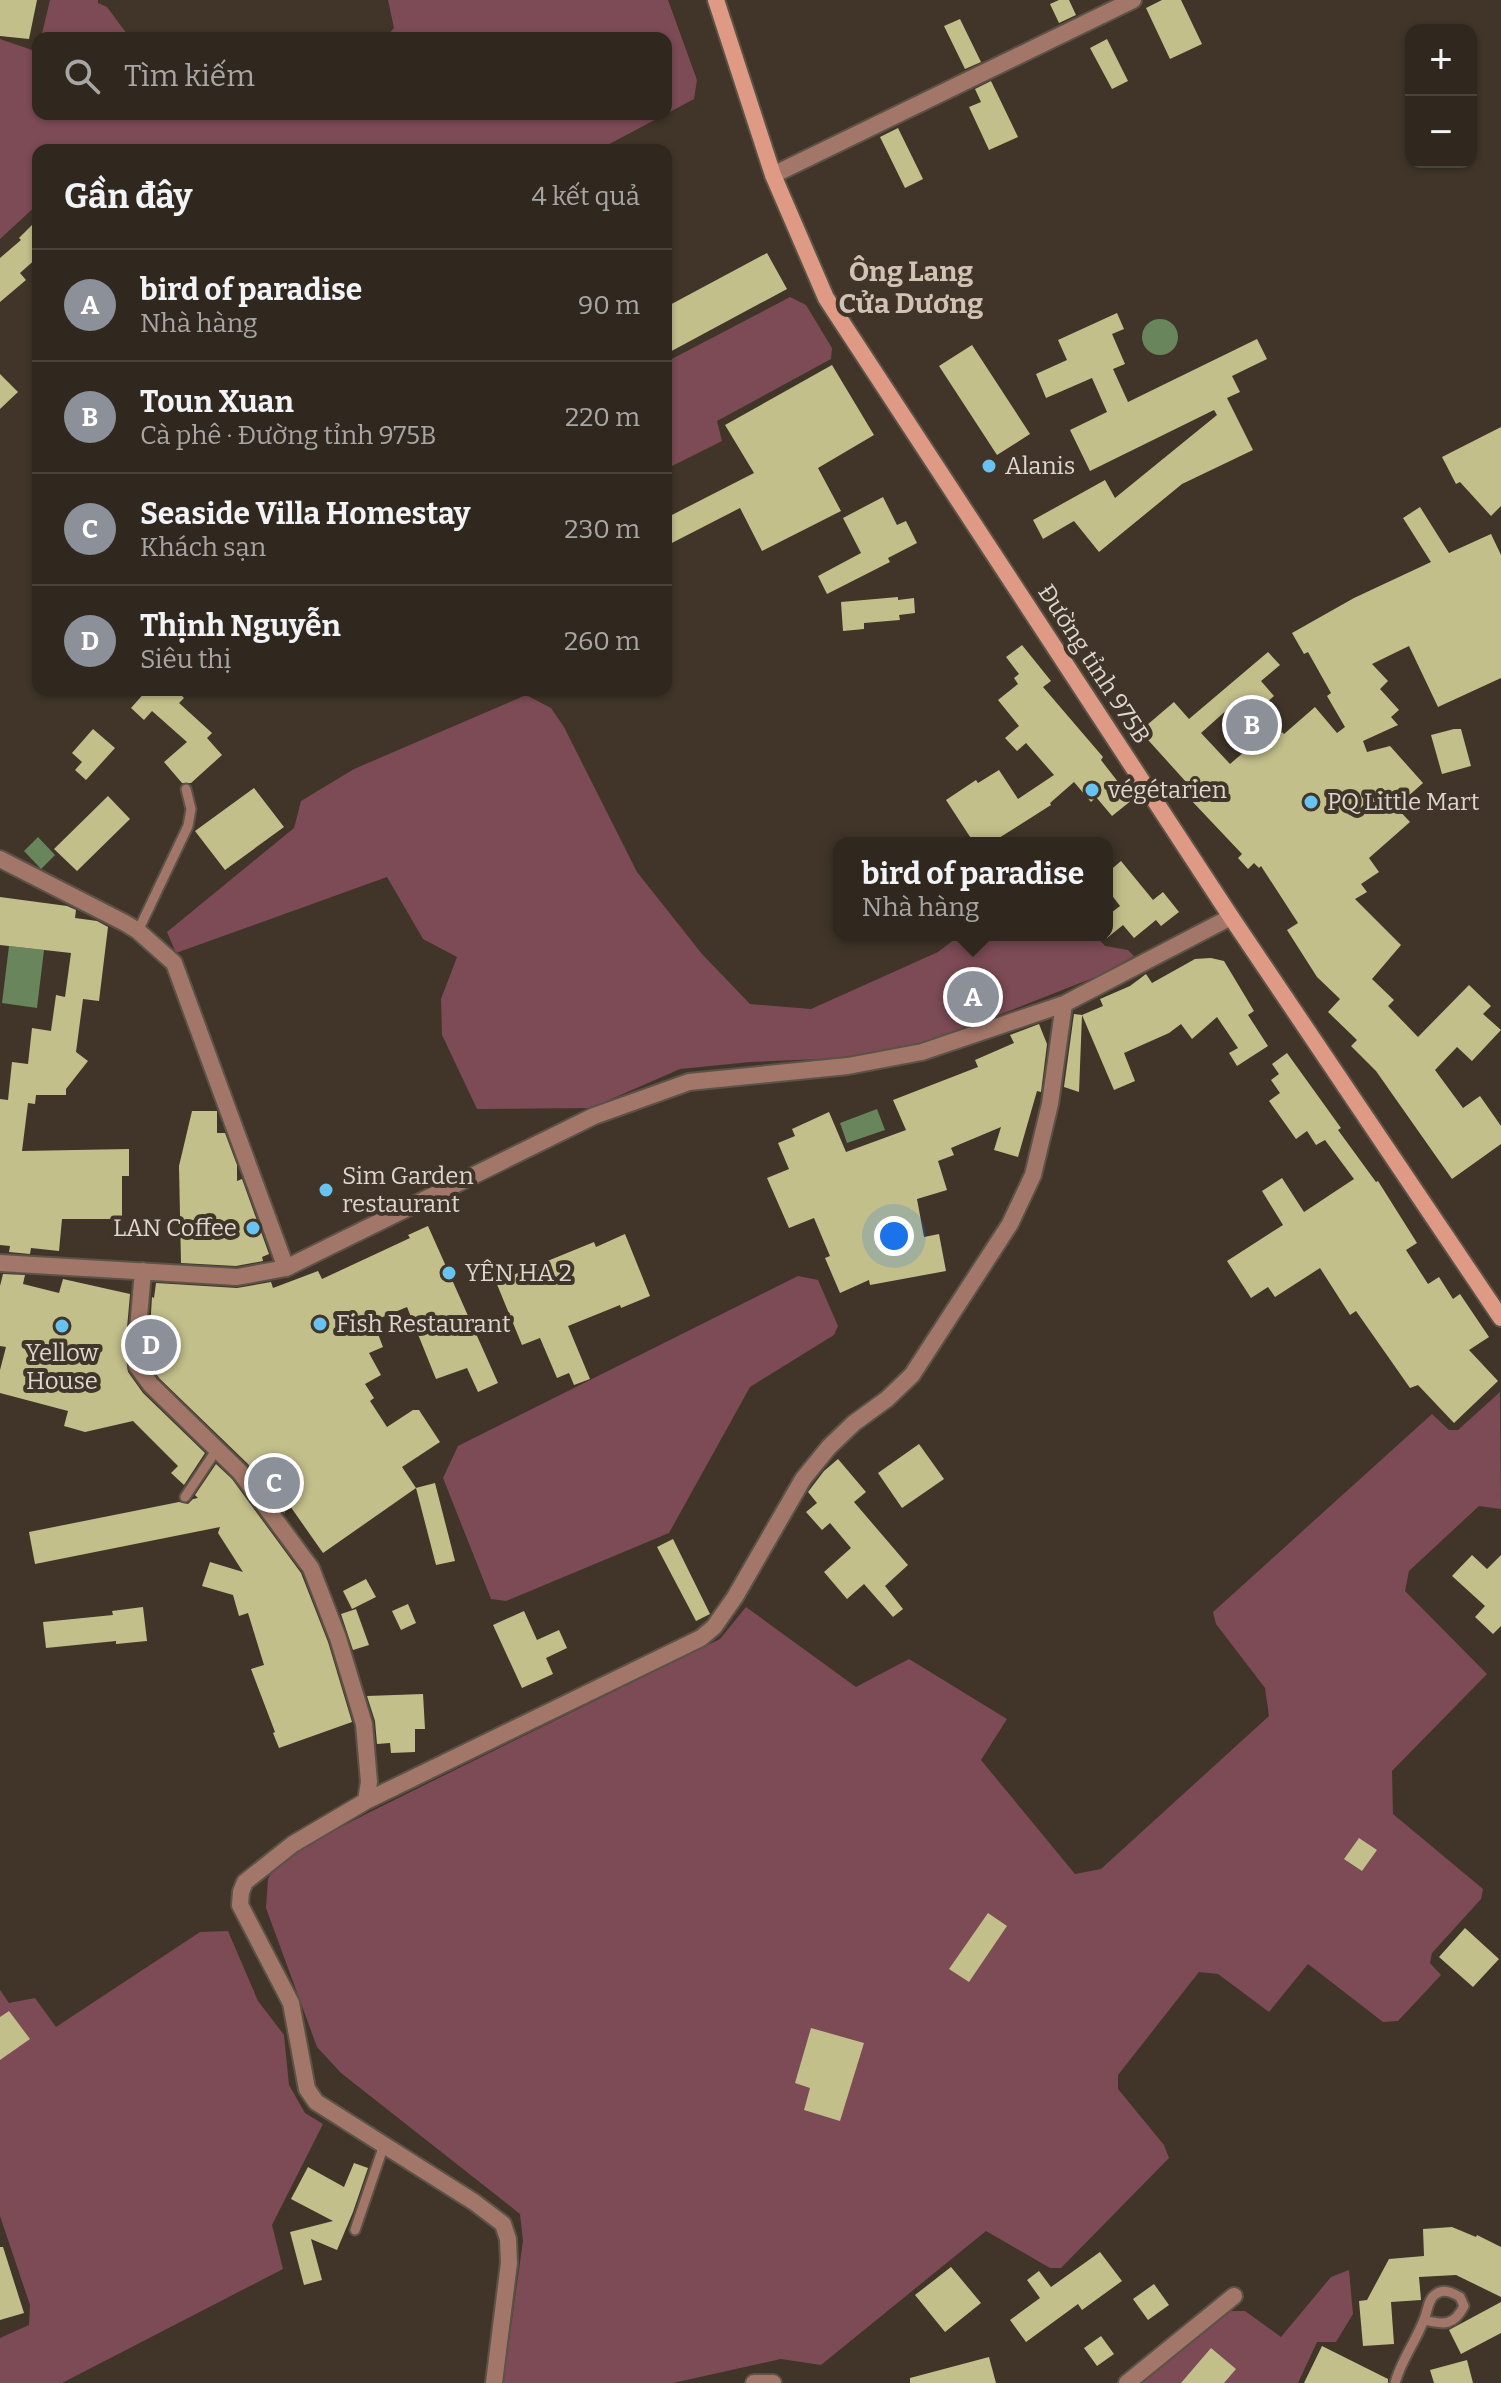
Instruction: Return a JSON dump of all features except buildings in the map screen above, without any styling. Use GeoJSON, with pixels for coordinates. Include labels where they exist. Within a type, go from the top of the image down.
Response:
{"type":"FeatureCollection","features":[{"type":"Feature","properties":{"kind":"main road","name":"Đường tỉnh 975B"},"geometry":{"type":"LineString","coordinates":[[716,0],[773,175],[826,298],[1231,917],[1501,1318]]}},
{"type":"Feature","properties":{"kind":"street"},"geometry":{"type":"LineString","coordinates":[[773,175],[1133,0]]}},
{"type":"Feature","properties":{"kind":"street"},"geometry":{"type":"LineString","coordinates":[[0,859],[138,931],[174,963],[286,1268]]}},
{"type":"Feature","properties":{"kind":"street"},"geometry":{"type":"LineString","coordinates":[[0,1263],[237,1277],[286,1268],[594,1116],[689,1082],[848,1066],[922,1052],[1064,1004],[1231,917]]}},
{"type":"Feature","properties":{"kind":"street"},"geometry":{"type":"LineString","coordinates":[[494,2383],[509,2263],[508,2239],[503,2224],[474,2202],[316,2102],[307,2089],[291,2003],[240,1905],[245,1882],[293,1844],[366,1801],[701,1638],[714,1627],[735,1597],[803,1479],[854,1423],[887,1399],[912,1375],[1010,1224],[1033,1175],[1050,1104],[1064,1004]]}},
{"type":"Feature","properties":{"kind":"street"},"geometry":{"type":"LineString","coordinates":[[143,1271],[137,1366],[151,1385],[240,1472],[311,1568],[338,1638],[364,1724],[369,1782],[366,1801]]}},
{"type":"Feature","properties":{"kind":"street"},"geometry":{"type":"LineString","coordinates":[[1127,2383],[1234,2296]]}},
{"type":"Feature","properties":{"kind":"street"},"geometry":{"type":"LineString","coordinates":[[754,2383],[773,2383]]}},
{"type":"Feature","properties":{"kind":"lane"},"geometry":{"type":"LineString","coordinates":[[138,931],[188,826],[191,809],[186,789]]}},
{"type":"Feature","properties":{"kind":"lane"},"geometry":{"type":"LineString","coordinates":[[185,1497],[217,1449]]}},
{"type":"Feature","properties":{"kind":"lane"},"geometry":{"type":"LineString","coordinates":[[355,2230],[384,2145]]}},
{"type":"Feature","properties":{"kind":"lane"},"geometry":{"type":"LineString","coordinates":[[1395,2383],[1430,2300],[1437,2293],[1451,2292],[1460,2297],[1464,2306],[1456,2320],[1435,2323],[1424,2320]]}},
{"type":"Feature","properties":{"kind":"shaded area"},"geometry":{"type":"Polygon","coordinates":[[[50,0],[98,0],[126,32],[42,32],[50,0]]]}},
{"type":"Feature","properties":{"kind":"shaded area"},"geometry":{"type":"Polygon","coordinates":[[[388,0],[668,0],[697,80],[694,99],[672,111],[672,32],[390,32],[394,28],[388,0]]]}},
{"type":"Feature","properties":{"kind":"shaded area"},"geometry":{"type":"Polygon","coordinates":[[[0,39],[32,50],[32,120],[655,120],[609,144],[32,144],[32,210],[0,239],[0,39]]]}},
{"type":"Feature","properties":{"kind":"shaded area"},"geometry":{"type":"Polygon","coordinates":[[[790,297],[806,305],[832,348],[831,359],[717,421],[722,441],[672,466],[672,359],[790,297]]]}},
{"type":"Feature","properties":{"kind":"shaded area"},"geometry":{"type":"Polygon","coordinates":[[[1160,319],[1172,325],[1178,337],[1172,349],[1160,355],[1148,349],[1142,337],[1148,325],[1160,319]]]}},
{"type":"Feature","properties":{"kind":"shaded area"},"geometry":{"type":"Polygon","coordinates":[[[524,696],[551,708],[564,727],[637,872],[702,954],[750,1004],[811,1009],[938,952],[952,941],[1100,941],[1105,946],[1128,950],[1134,956],[1103,974],[912,1046],[843,1058],[680,1069],[591,1108],[477,1109],[442,1035],[441,999],[457,957],[423,939],[387,877],[176,953],[167,932],[294,828],[301,801],[354,769],[524,696]]]}},
{"type":"Feature","properties":{"kind":"shaded area"},"geometry":{"type":"Polygon","coordinates":[[[38,837],[55,855],[41,869],[24,851],[38,837]]]}},
{"type":"Feature","properties":{"kind":"shaded area"},"geometry":{"type":"Polygon","coordinates":[[[9,946],[44,950],[37,1008],[2,1003],[9,946]]]}},
{"type":"Feature","properties":{"kind":"shaded area"},"geometry":{"type":"Polygon","coordinates":[[[877,1109],[885,1130],[847,1143],[840,1123],[877,1109]]]}},
{"type":"Feature","properties":{"kind":"shaded area"},"geometry":{"type":"Polygon","coordinates":[[[798,1276],[818,1280],[838,1326],[834,1335],[750,1387],[669,1533],[506,1601],[491,1599],[443,1478],[458,1446],[798,1276]]]}},
{"type":"Feature","properties":{"kind":"shaded area"},"geometry":{"type":"Polygon","coordinates":[[[1500,1392],[1501,1509],[1479,1506],[1409,1571],[1405,1591],[1487,1674],[1392,1771],[1393,1814],[1483,1889],[1481,1899],[1432,1953],[1430,1963],[1441,1975],[1398,2021],[1383,2022],[1308,1964],[1269,2012],[1218,1974],[1199,1972],[1118,2075],[1118,2089],[1164,2145],[1169,2158],[1061,2268],[1050,2268],[986,2231],[821,2365],[781,2359],[673,2383],[503,2383],[523,2241],[520,2214],[341,2073],[317,2047],[266,1908],[268,1879],[277,1864],[293,1852],[366,1814],[720,1639],[746,1607],[856,1687],[909,1659],[1007,1719],[981,1760],[1075,1874],[1101,1869],[1269,1716],[1265,1688],[1216,1624],[1213,1612],[1432,1414],[1449,1430],[1458,1430],[1500,1392]]]}},
{"type":"Feature","properties":{"kind":"shaded area"},"geometry":{"type":"Polygon","coordinates":[[[228,1931],[258,2001],[284,2035],[289,2085],[305,2113],[323,2124],[272,2225],[283,2269],[62,2383],[0,2383],[0,2338],[29,2325],[30,2305],[0,2216],[0,1990],[9,2003],[35,1998],[56,2027],[200,1932],[228,1931]]]}},
{"type":"Feature","properties":{"kind":"shaded area"},"geometry":{"type":"Polygon","coordinates":[[[1349,2270],[1353,2314],[1336,2342],[1317,2342],[1298,2383],[1141,2383],[1229,2311],[1245,2311],[1281,2337],[1331,2277],[1349,2270]]]}},
{"type":"Feature","properties":{"kind":"place","name":"Alanis"},"geometry":{"type":"Point","coordinates":[989,466]}},
{"type":"Feature","properties":{"kind":"place","name":"Toun Xuan"},"geometry":{"type":"Point","coordinates":[1252,725]}},
{"type":"Feature","properties":{"kind":"place","name":"végétarien"},"geometry":{"type":"Point","coordinates":[1092,790]}},
{"type":"Feature","properties":{"kind":"place","name":"PQ Little Mart"},"geometry":{"type":"Point","coordinates":[1311,802]}},
{"type":"Feature","properties":{"kind":"place","name":"bird of paradise"},"geometry":{"type":"Point","coordinates":[973,997]}},
{"type":"Feature","properties":{"kind":"place","name":"Sim Garden restaurant"},"geometry":{"type":"Point","coordinates":[326,1190]}},
{"type":"Feature","properties":{"kind":"place","name":"LAN Coffee"},"geometry":{"type":"Point","coordinates":[253,1228]}},
{"type":"Feature","properties":{"kind":"place","name":"YÊN HA 2"},"geometry":{"type":"Point","coordinates":[449,1273]}},
{"type":"Feature","properties":{"kind":"place","name":"Fish Restaurant"},"geometry":{"type":"Point","coordinates":[320,1324]}},
{"type":"Feature","properties":{"kind":"place","name":"Yellow House"},"geometry":{"type":"Point","coordinates":[62,1326]}},
{"type":"Feature","properties":{"kind":"place","name":"Thịnh Nguyễn"},"geometry":{"type":"Point","coordinates":[151,1345]}},
{"type":"Feature","properties":{"kind":"place","name":"Seaside Villa Homestay"},"geometry":{"type":"Point","coordinates":[274,1483]}},
{"type":"Feature","properties":{"kind":"district","name":"Ông Lang Cửa Dương"},"geometry":{"type":"Point","coordinates":[911,287]}}]}
